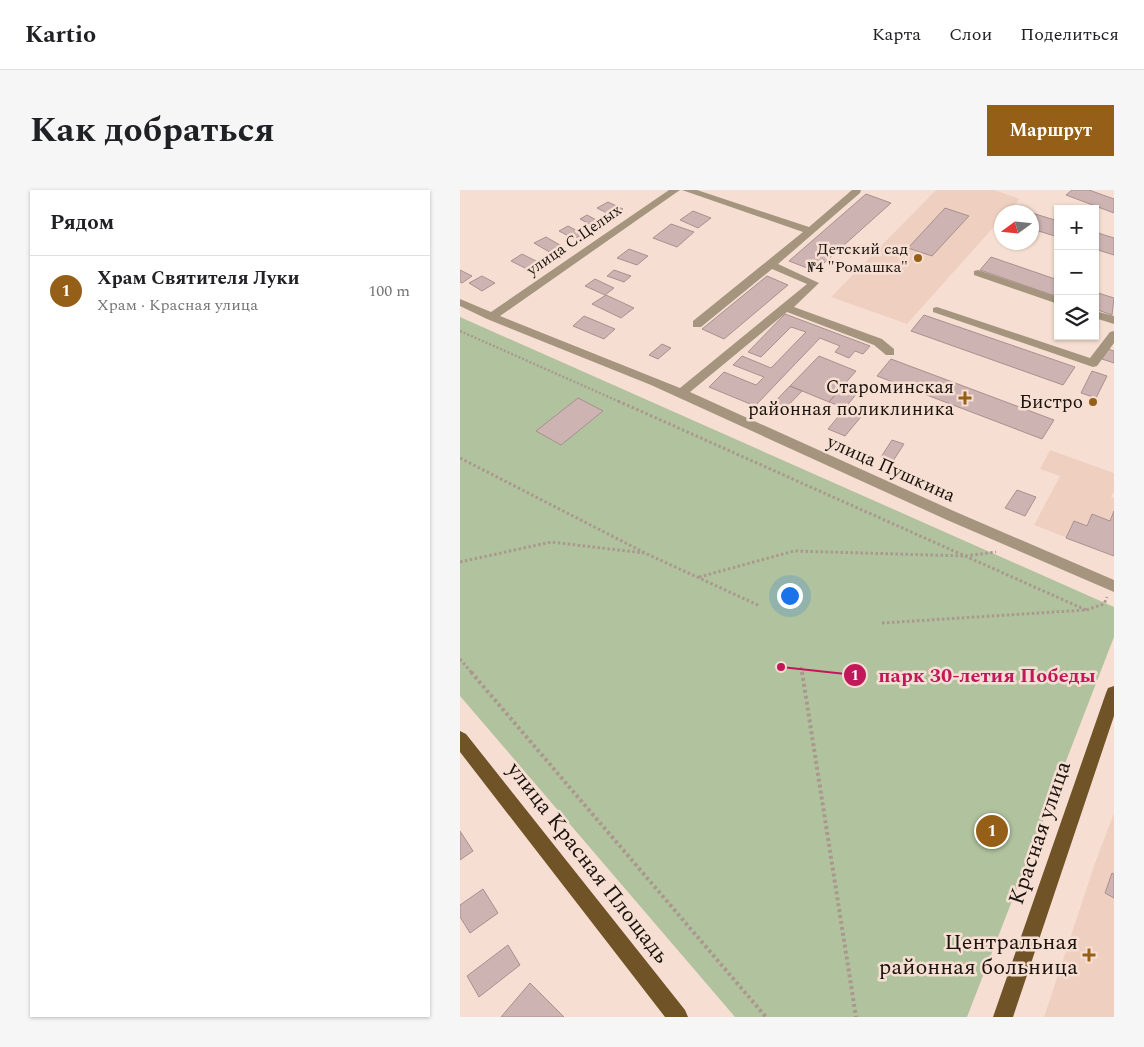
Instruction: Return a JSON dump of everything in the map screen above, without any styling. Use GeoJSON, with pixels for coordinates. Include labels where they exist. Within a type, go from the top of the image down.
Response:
{"type":"FeatureCollection","features":[{"type":"Feature","properties":{"kind":"main road","name":"Красная улица"},"geometry":{"type":"LineString","coordinates":[[1003,1017],[1060,846],[1114,694]]}},
{"type":"Feature","properties":{"kind":"main road","name":"улица Красная Площадь"},"geometry":{"type":"LineString","coordinates":[[460,739],[678,1017]]}},
{"type":"Feature","properties":{"kind":"street","name":"улица С.Целых"},"geometry":{"type":"LineString","coordinates":[[491,317],[675,190]]}},
{"type":"Feature","properties":{"kind":"street"},"geometry":{"type":"LineString","coordinates":[[687,190],[810,231]]}},
{"type":"Feature","properties":{"kind":"street"},"geometry":{"type":"LineString","coordinates":[[697,324],[857,191]]}},
{"type":"Feature","properties":{"kind":"street"},"geometry":{"type":"LineString","coordinates":[[681,393],[814,283],[770,265]]}},
{"type":"Feature","properties":{"kind":"street"},"geometry":{"type":"LineString","coordinates":[[978,273],[1054,300]]}},
{"type":"Feature","properties":{"kind":"street","name":"улица Пушкина"},"geometry":{"type":"LineString","coordinates":[[460,302],[491,317],[681,393],[1022,548],[1113,586]]}},
{"type":"Feature","properties":{"kind":"street"},"geometry":{"type":"LineString","coordinates":[[786,308],[878,342],[890,352]]}},
{"type":"Feature","properties":{"kind":"street"},"geometry":{"type":"LineString","coordinates":[[937,310],[1093,363],[1114,335]]}},
{"type":"Feature","properties":{"kind":"street"},"geometry":{"type":"LineString","coordinates":[[1099,315],[1114,320]]}},
{"type":"Feature","properties":{"kind":"path"},"geometry":{"type":"LineString","coordinates":[[460,331],[1086,610]]}},
{"type":"Feature","properties":{"kind":"path"},"geometry":{"type":"LineString","coordinates":[[460,458],[647,554],[760,606]]}},
{"type":"Feature","properties":{"kind":"path"},"geometry":{"type":"LineString","coordinates":[[460,562],[552,542],[647,554]]}},
{"type":"Feature","properties":{"kind":"path"},"geometry":{"type":"LineString","coordinates":[[698,577],[794,551],[965,556],[1022,548]]}},
{"type":"Feature","properties":{"kind":"path"},"geometry":{"type":"LineString","coordinates":[[882,623],[1086,610],[1104,604],[1113,586]]}},
{"type":"Feature","properties":{"kind":"path"},"geometry":{"type":"LineString","coordinates":[[460,659],[766,1017]]}},
{"type":"Feature","properties":{"kind":"path"},"geometry":{"type":"LineString","coordinates":[[801,666],[856,1017]]}},
{"type":"Feature","properties":{"kind":"shaded area","name":"Детский сад №4 \"Ромашка\""},"geometry":{"type":"Polygon","coordinates":[[[936,190],[994,190],[1020,199],[1014,205],[994,205],[994,227],[907,324],[831,297],[936,190]]]}},
{"type":"Feature","properties":{"kind":"shaded area"},"geometry":{"type":"Polygon","coordinates":[[[1050,450],[1114,473],[1114,491],[1111,497],[1114,498],[1114,556],[1034,525],[1060,476],[1040,469],[1050,450]]]}},
{"type":"Feature","properties":{"kind":"shaded area","name":"Центральная районная больница"},"geometry":{"type":"Polygon","coordinates":[[[1114,813],[1114,1017],[1044,1017],[1095,863],[1114,813]]]}},
{"type":"Feature","properties":{"kind":"green space"},"geometry":{"type":"Polygon","coordinates":[[[460,317],[1114,607],[1114,637],[967,1017],[735,1017],[460,696],[460,317]]]}},
{"type":"Feature","properties":{"kind":"building"},"geometry":{"type":"Polygon","coordinates":[[[1072,190],[1089,190],[1114,199],[1114,213],[1099,207],[1099,205],[1093,205],[1066,195],[1072,190]]]}},
{"type":"Feature","properties":{"kind":"building"},"geometry":{"type":"Polygon","coordinates":[[[866,194],[891,203],[815,271],[789,261],[866,194]]]}},
{"type":"Feature","properties":{"kind":"building"},"geometry":{"type":"Polygon","coordinates":[[[608,202],[623,209],[611,215],[597,208],[608,202]]]}},
{"type":"Feature","properties":{"kind":"building"},"geometry":{"type":"Polygon","coordinates":[[[945,208],[969,216],[932,256],[908,248],[945,208]]]}},
{"type":"Feature","properties":{"kind":"building"},"geometry":{"type":"Polygon","coordinates":[[[693,211],[711,218],[698,228],[680,220],[693,211]]]}},
{"type":"Feature","properties":{"kind":"building"},"geometry":{"type":"Polygon","coordinates":[[[587,215],[600,222],[593,226],[580,219],[587,215]]]}},
{"type":"Feature","properties":{"kind":"building"},"geometry":{"type":"Polygon","coordinates":[[[1039,215],[1054,220],[1054,236],[1039,231],[1039,215]]]}},
{"type":"Feature","properties":{"kind":"building"},"geometry":{"type":"Polygon","coordinates":[[[671,224],[694,232],[677,247],[653,238],[671,224]]]}},
{"type":"Feature","properties":{"kind":"building"},"geometry":{"type":"Polygon","coordinates":[[[568,226],[583,234],[574,239],[559,231],[568,226]]]}},
{"type":"Feature","properties":{"kind":"building"},"geometry":{"type":"Polygon","coordinates":[[[1099,233],[1114,238],[1114,255],[1099,250],[1099,233]]]}},
{"type":"Feature","properties":{"kind":"building"},"geometry":{"type":"Polygon","coordinates":[[[546,237],[565,248],[553,254],[534,243],[546,237]]]}},
{"type":"Feature","properties":{"kind":"building"},"geometry":{"type":"Polygon","coordinates":[[[629,249],[648,256],[637,265],[617,258],[629,249]]]}},
{"type":"Feature","properties":{"kind":"building"},"geometry":{"type":"Polygon","coordinates":[[[522,254],[538,262],[527,269],[511,261],[522,254]]]}},
{"type":"Feature","properties":{"kind":"building"},"geometry":{"type":"Polygon","coordinates":[[[991,257],[1054,279],[1054,296],[980,270],[991,257]]]}},
{"type":"Feature","properties":{"kind":"building"},"geometry":{"type":"Polygon","coordinates":[[[460,270],[472,276],[462,283],[460,282],[460,270]]]}},
{"type":"Feature","properties":{"kind":"building"},"geometry":{"type":"Polygon","coordinates":[[[614,270],[631,276],[624,282],[607,276],[614,270]]]}},
{"type":"Feature","properties":{"kind":"building"},"geometry":{"type":"Polygon","coordinates":[[[482,276],[495,283],[482,291],[469,283],[482,276]]]}},
{"type":"Feature","properties":{"kind":"building"},"geometry":{"type":"Polygon","coordinates":[[[767,276],[788,285],[724,339],[702,329],[767,276]]]}},
{"type":"Feature","properties":{"kind":"building"},"geometry":{"type":"Polygon","coordinates":[[[595,279],[614,288],[605,295],[585,286],[595,279]]]}},
{"type":"Feature","properties":{"kind":"building"},"geometry":{"type":"Polygon","coordinates":[[[1099,293],[1114,298],[1112,315],[1099,310],[1099,293]]]}},
{"type":"Feature","properties":{"kind":"building"},"geometry":{"type":"Polygon","coordinates":[[[606,295],[634,308],[621,318],[592,304],[606,295]]]}},
{"type":"Feature","properties":{"kind":"building"},"geometry":{"type":"Polygon","coordinates":[[[785,314],[870,346],[863,354],[855,351],[849,358],[835,352],[840,346],[820,338],[755,406],[709,387],[724,372],[756,385],[764,377],[733,365],[742,356],[771,368],[806,332],[791,327],[761,357],[748,352],[785,314]]]}},
{"type":"Feature","properties":{"kind":"building"},"geometry":{"type":"Polygon","coordinates":[[[924,315],[1075,367],[1063,385],[911,331],[924,315]]]}},
{"type":"Feature","properties":{"kind":"building"},"geometry":{"type":"Polygon","coordinates":[[[584,316],[615,329],[604,339],[573,326],[584,316]]]}},
{"type":"Feature","properties":{"kind":"building"},"geometry":{"type":"Polygon","coordinates":[[[662,344],[671,348],[658,359],[649,355],[662,344]]]}},
{"type":"Feature","properties":{"kind":"building"},"geometry":{"type":"Polygon","coordinates":[[[1108,349],[1114,351],[1114,363],[1102,359],[1108,349]]]}},
{"type":"Feature","properties":{"kind":"building"},"geometry":{"type":"Polygon","coordinates":[[[819,356],[856,371],[829,402],[790,386],[819,356]]]}},
{"type":"Feature","properties":{"kind":"building","name":"Староминская районная поликлиника"},"geometry":{"type":"Polygon","coordinates":[[[891,359],[1054,420],[1042,439],[877,376],[891,359]]]}},
{"type":"Feature","properties":{"kind":"building"},"geometry":{"type":"Polygon","coordinates":[[[1092,371],[1107,376],[1096,398],[1081,393],[1092,371]]]}},
{"type":"Feature","properties":{"kind":"building"},"geometry":{"type":"Polygon","coordinates":[[[847,382],[862,387],[845,408],[829,402],[847,382]]]}},
{"type":"Feature","properties":{"kind":"building"},"geometry":{"type":"Polygon","coordinates":[[[790,386],[802,391],[777,417],[765,412],[790,386]]]}},
{"type":"Feature","properties":{"kind":"building"},"geometry":{"type":"Polygon","coordinates":[[[578,398],[603,411],[561,445],[536,431],[578,398]]]}},
{"type":"Feature","properties":{"kind":"building"},"geometry":{"type":"Polygon","coordinates":[[[848,405],[865,412],[845,436],[828,429],[848,405]]]}},
{"type":"Feature","properties":{"kind":"building"},"geometry":{"type":"Polygon","coordinates":[[[892,440],[904,444],[893,461],[881,457],[892,440]]]}},
{"type":"Feature","properties":{"kind":"building"},"geometry":{"type":"Polygon","coordinates":[[[1017,490],[1036,497],[1025,516],[1005,508],[1017,490]]]}},
{"type":"Feature","properties":{"kind":"building"},"geometry":{"type":"Polygon","coordinates":[[[1114,511],[1114,556],[1066,538],[1074,521],[1087,526],[1092,514],[1110,521],[1114,511]]]}},
{"type":"Feature","properties":{"kind":"building"},"geometry":{"type":"Polygon","coordinates":[[[460,831],[473,851],[460,860],[460,831]]]}},
{"type":"Feature","properties":{"kind":"building"},"geometry":{"type":"Polygon","coordinates":[[[1112,873],[1114,874],[1114,898],[1105,893],[1112,873]]]}},
{"type":"Feature","properties":{"kind":"building"},"geometry":{"type":"Polygon","coordinates":[[[483,889],[498,913],[470,933],[460,917],[460,905],[483,889]]]}},
{"type":"Feature","properties":{"kind":"building"},"geometry":{"type":"Polygon","coordinates":[[[508,945],[520,965],[479,997],[467,976],[508,945]]]}},
{"type":"Feature","properties":{"kind":"building"},"geometry":{"type":"Polygon","coordinates":[[[530,983],[564,1017],[501,1017],[530,983]]]}},
{"type":"Feature","properties":{"kind":"place","name":"Детский сад №4 \"Ромашка\""},"geometry":{"type":"Point","coordinates":[918,258]}},
{"type":"Feature","properties":{"kind":"place","name":"Староминская районная поликлиника"},"geometry":{"type":"Point","coordinates":[965,398]}},
{"type":"Feature","properties":{"kind":"place","name":"Бистро"},"geometry":{"type":"Point","coordinates":[1093,402]}},
{"type":"Feature","properties":{"kind":"place","name":"парк 30-летия Победы"},"geometry":{"type":"Point","coordinates":[781,667]}},
{"type":"Feature","properties":{"kind":"place","name":"Храм Святителя Луки"},"geometry":{"type":"Point","coordinates":[992,831]}},
{"type":"Feature","properties":{"kind":"place","name":"Центральная районная больница"},"geometry":{"type":"Point","coordinates":[1089,955]}}]}
